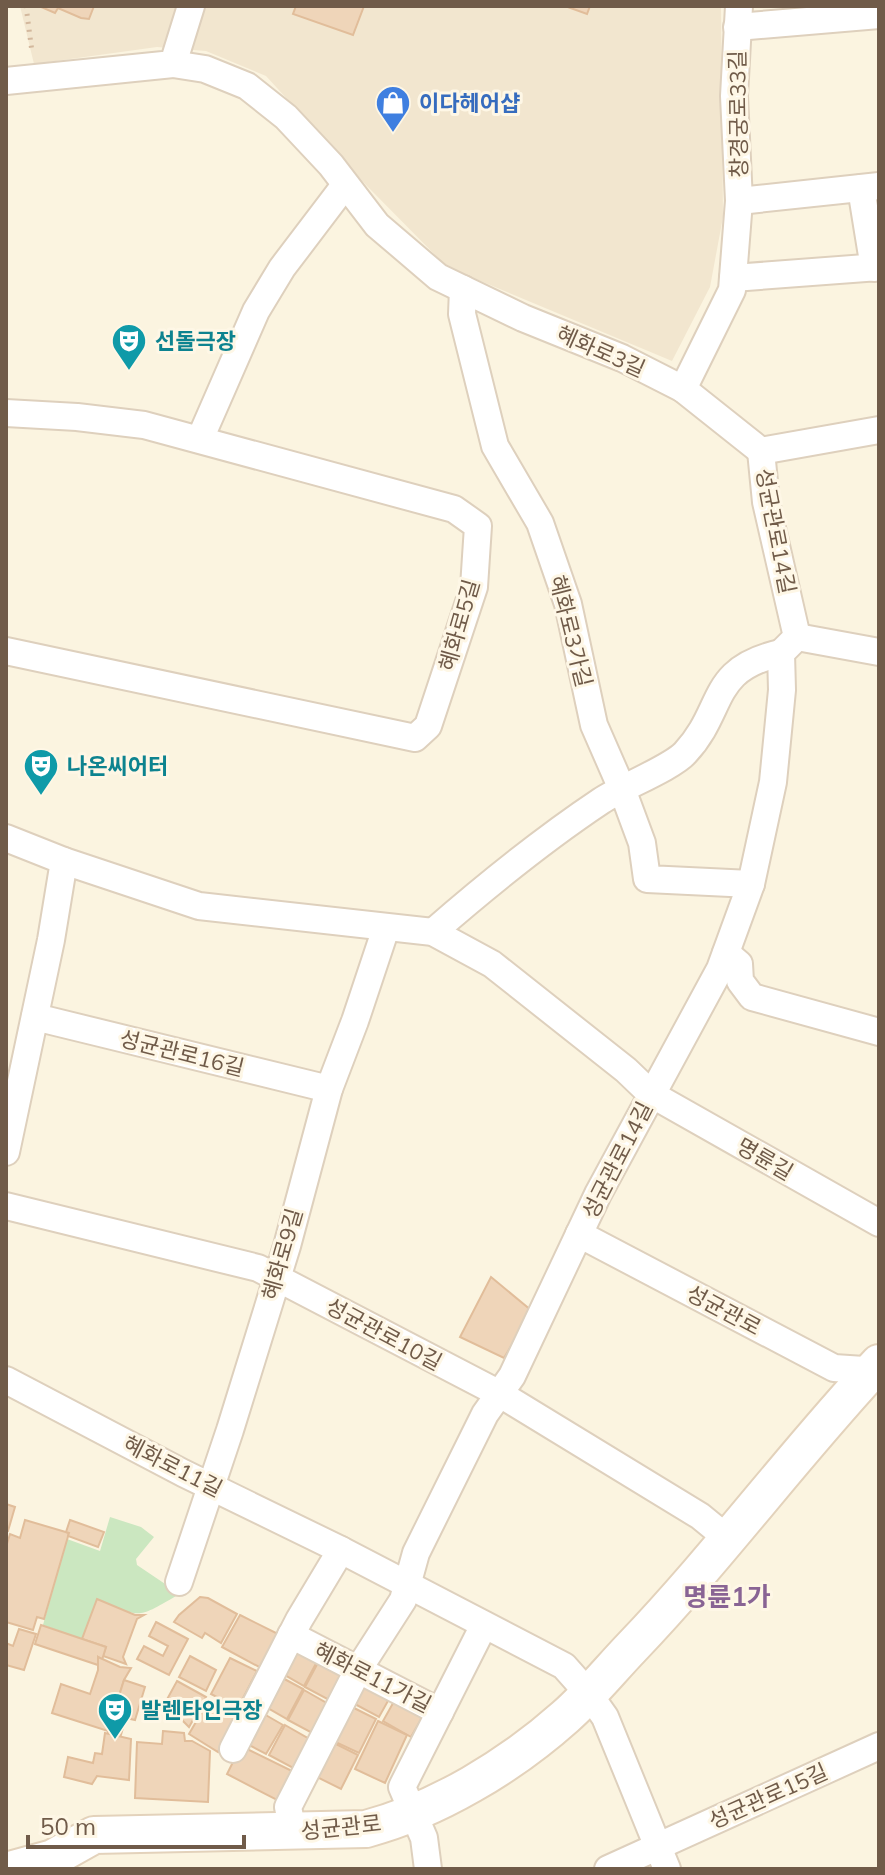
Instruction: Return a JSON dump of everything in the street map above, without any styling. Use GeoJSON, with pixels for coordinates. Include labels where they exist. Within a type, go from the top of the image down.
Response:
{"type":"FeatureCollection","features":[{"type":"Feature","properties":{"kind":"street"},"geometry":{"type":"LineString","coordinates":[[173,64],[191,6]]}},
{"type":"Feature","properties":{"kind":"street","name":"창경궁로33길"},"geometry":{"type":"LineString","coordinates":[[683,389],[732,290],[739,201],[734,96],[738,16],[879,15]]}},
{"type":"Feature","properties":{"kind":"street","name":"혜화로3길"},"geometry":{"type":"LineString","coordinates":[[6,81],[173,64],[205,69],[247,86],[286,117],[331,165],[377,225],[438,277],[523,318],[622,358],[683,389],[761,451]]}},
{"type":"Feature","properties":{"kind":"street"},"geometry":{"type":"LineString","coordinates":[[200,439],[256,311],[282,268],[345,185]]}},
{"type":"Feature","properties":{"kind":"street"},"geometry":{"type":"LineString","coordinates":[[733,278],[877,267],[870,187]]}},
{"type":"Feature","properties":{"kind":"street","name":"창경궁로33길"},"geometry":{"type":"LineString","coordinates":[[739,201],[870,187]]}},
{"type":"Feature","properties":{"kind":"street","name":"혜화로3가길"},"geometry":{"type":"LineString","coordinates":[[463,289],[462,314],[495,446],[540,523],[568,604],[594,725],[642,843],[647,879],[751,884]]}},
{"type":"Feature","properties":{"kind":"street","name":"혜화로5길"},"geometry":{"type":"LineString","coordinates":[[6,413],[144,425],[454,509],[478,526],[474,587],[428,726],[415,738],[6,651]]}},
{"type":"Feature","properties":{"kind":"street"},"geometry":{"type":"LineString","coordinates":[[761,451],[879,430]]}},
{"type":"Feature","properties":{"kind":"street","name":"성균관로14길"},"geometry":{"type":"LineString","coordinates":[[293,1832],[288,1807],[358,1670],[403,1600],[416,1553],[485,1414],[512,1376],[579,1234],[720,969],[751,884],[773,782],[789,645],[761,451]]}},
{"type":"Feature","properties":{"kind":"street"},"geometry":{"type":"LineString","coordinates":[[6,838],[64,861],[199,906],[433,932],[501,873],[574,819],[683,755],[700,734],[715,700],[733,675],[756,658],[789,645],[879,652]]}},
{"type":"Feature","properties":{"kind":"street"},"geometry":{"type":"LineString","coordinates":[[7,1138],[35,1017],[64,861]]}},
{"type":"Feature","properties":{"kind":"street","name":"혜화로9길"},"geometry":{"type":"LineString","coordinates":[[179,1582],[209,1485],[230,1430],[329,1089],[386,928]]}},
{"type":"Feature","properties":{"kind":"street","name":"명륜길"},"geometry":{"type":"LineString","coordinates":[[433,932],[492,964],[626,1070],[651,1094],[879,1223]]}},
{"type":"Feature","properties":{"kind":"street"},"geometry":{"type":"LineString","coordinates":[[726,953],[739,964],[740,981],[752,997],[879,1032]]}},
{"type":"Feature","properties":{"kind":"street","name":"성균관로16길"},"geometry":{"type":"LineString","coordinates":[[35,1017],[329,1089]]}},
{"type":"Feature","properties":{"kind":"street","name":"성균관로10길"},"geometry":{"type":"LineString","coordinates":[[6,1206],[258,1268],[500,1394],[700,1516],[728,1539]]}},
{"type":"Feature","properties":{"kind":"street","name":"성균관로"},"geometry":{"type":"LineString","coordinates":[[579,1234],[834,1368],[877,1368]]}},
{"type":"Feature","properties":{"kind":"street","name":"성균관로"},"geometry":{"type":"LineString","coordinates":[[14,1869],[53,1858],[94,1835],[366,1829],[395,1821],[482,1778],[512,1760],[566,1716],[664,1614],[877,1368]]}},
{"type":"Feature","properties":{"kind":"street","name":"혜화로11길"},"geometry":{"type":"LineString","coordinates":[[6,1380],[564,1666],[588,1693]]}},
{"type":"Feature","properties":{"kind":"street"},"geometry":{"type":"LineString","coordinates":[[291,1635],[341,1550]]}},
{"type":"Feature","properties":{"kind":"street","name":"혜화로11가길"},"geometry":{"type":"LineString","coordinates":[[428,1869],[424,1838],[402,1787],[484,1625]]}},
{"type":"Feature","properties":{"kind":"street","name":"혜화로11가길"},"geometry":{"type":"LineString","coordinates":[[233,1749],[291,1635],[440,1712]]}},
{"type":"Feature","properties":{"kind":"street"},"geometry":{"type":"LineString","coordinates":[[588,1693],[605,1717],[662,1858]]}},
{"type":"Feature","properties":{"kind":"street","name":"성균관로15길"},"geometry":{"type":"LineString","coordinates":[[608,1869],[662,1858],[879,1746]]}},
{"type":"Feature","properties":{"kind":"street"},"geometry":{"type":"LineString","coordinates":[[6,1847],[14,1869]]}},
{"type":"Feature","properties":{"kind":"path"},"geometry":{"type":"LineString","coordinates":[[26,6],[36,77]]}},
{"type":"Feature","properties":{"kind":"shaded area"},"geometry":{"type":"Polygon","coordinates":[[[20,6],[721,6],[723,217],[710,287],[672,361],[447,267],[266,76],[206,51],[157,47],[34,64],[20,6]]]}},
{"type":"Feature","properties":{"kind":"green space"},"geometry":{"type":"Polygon","coordinates":[[[110,1517],[141,1527],[154,1537],[136,1559],[137,1565],[177,1592],[176,1596],[153,1609],[138,1613],[97,1599],[82,1639],[43,1625],[67,1539],[100,1551],[110,1517]]]}},
{"type":"Feature","properties":{"kind":"building"},"geometry":{"type":"Polygon","coordinates":[[[39,6],[94,6],[89,19],[58,8],[55,13],[39,6]]]}},
{"type":"Feature","properties":{"kind":"building"},"geometry":{"type":"Polygon","coordinates":[[[296,6],[364,6],[353,35],[293,14],[296,6]]]}},
{"type":"Feature","properties":{"kind":"building"},"geometry":{"type":"Polygon","coordinates":[[[565,6],[590,6],[587,14],[565,6]]]}},
{"type":"Feature","properties":{"kind":"building"},"geometry":{"type":"Polygon","coordinates":[[[491,1277],[532,1311],[504,1358],[460,1337],[491,1277]]]}},
{"type":"Feature","properties":{"kind":"building"},"geometry":{"type":"Polygon","coordinates":[[[6,1504],[15,1507],[8,1531],[6,1531],[6,1504]]]}},
{"type":"Feature","properties":{"kind":"building"},"geometry":{"type":"Polygon","coordinates":[[[25,1520],[69,1533],[44,1619],[37,1617],[33,1630],[6,1622],[6,1547],[10,1534],[20,1538],[25,1520]]]}},
{"type":"Feature","properties":{"kind":"building"},"geometry":{"type":"Polygon","coordinates":[[[70,1520],[104,1532],[98,1547],[68,1536],[66,1532],[70,1520]]]}},
{"type":"Feature","properties":{"kind":"building"},"geometry":{"type":"Polygon","coordinates":[[[200,1597],[208,1598],[237,1614],[221,1643],[205,1633],[202,1638],[174,1622],[200,1597]]]}},
{"type":"Feature","properties":{"kind":"building"},"geometry":{"type":"Polygon","coordinates":[[[97,1599],[135,1615],[144,1615],[137,1619],[123,1657],[126,1664],[103,1656],[106,1647],[82,1639],[97,1599]]]}},
{"type":"Feature","properties":{"kind":"building"},"geometry":{"type":"Polygon","coordinates":[[[240,1615],[280,1635],[261,1668],[222,1647],[240,1615]]]}},
{"type":"Feature","properties":{"kind":"building"},"geometry":{"type":"Polygon","coordinates":[[[156,1622],[188,1639],[169,1675],[137,1659],[144,1646],[163,1656],[168,1646],[149,1636],[156,1622]]]}},
{"type":"Feature","properties":{"kind":"building"},"geometry":{"type":"Polygon","coordinates":[[[41,1625],[106,1647],[102,1660],[98,1657],[98,1665],[35,1644],[41,1625]]]}},
{"type":"Feature","properties":{"kind":"building"},"geometry":{"type":"Polygon","coordinates":[[[19,1629],[36,1634],[24,1670],[6,1665],[6,1643],[13,1646],[19,1629]]]}},
{"type":"Feature","properties":{"kind":"building"},"geometry":{"type":"Polygon","coordinates":[[[294,1642],[320,1656],[304,1686],[278,1671],[294,1642]]]}},
{"type":"Feature","properties":{"kind":"building"},"geometry":{"type":"Polygon","coordinates":[[[190,1656],[216,1670],[206,1691],[179,1677],[190,1656]]]}},
{"type":"Feature","properties":{"kind":"building"},"geometry":{"type":"Polygon","coordinates":[[[98,1657],[120,1667],[131,1668],[124,1680],[108,1731],[52,1713],[61,1684],[90,1694],[98,1670],[98,1657]]]}},
{"type":"Feature","properties":{"kind":"building"},"geometry":{"type":"Polygon","coordinates":[[[321,1657],[347,1671],[331,1701],[305,1687],[321,1657]]]}},
{"type":"Feature","properties":{"kind":"building"},"geometry":{"type":"Polygon","coordinates":[[[230,1658],[257,1671],[238,1708],[211,1694],[230,1658]]]}},
{"type":"Feature","properties":{"kind":"building"},"geometry":{"type":"Polygon","coordinates":[[[277,1675],[303,1689],[287,1719],[261,1704],[277,1675]]]}},
{"type":"Feature","properties":{"kind":"building"},"geometry":{"type":"Polygon","coordinates":[[[365,1676],[393,1692],[379,1717],[351,1702],[365,1676]]]}},
{"type":"Feature","properties":{"kind":"building"},"geometry":{"type":"Polygon","coordinates":[[[124,1680],[145,1687],[135,1720],[126,1718],[120,1738],[108,1734],[108,1731],[124,1680]]]}},
{"type":"Feature","properties":{"kind":"building"},"geometry":{"type":"Polygon","coordinates":[[[177,1681],[206,1697],[189,1727],[165,1703],[177,1681]]]}},
{"type":"Feature","properties":{"kind":"building"},"geometry":{"type":"Polygon","coordinates":[[[304,1690],[330,1705],[314,1734],[288,1720],[304,1690]]]}},
{"type":"Feature","properties":{"kind":"building"},"geometry":{"type":"Polygon","coordinates":[[[397,1696],[426,1711],[411,1737],[383,1721],[397,1696]]]}},
{"type":"Feature","properties":{"kind":"building"},"geometry":{"type":"Polygon","coordinates":[[[207,1703],[236,1717],[218,1752],[189,1734],[207,1703]]]}},
{"type":"Feature","properties":{"kind":"building"},"geometry":{"type":"Polygon","coordinates":[[[348,1705],[376,1719],[359,1753],[331,1740],[348,1705]]]}},
{"type":"Feature","properties":{"kind":"building"},"geometry":{"type":"Polygon","coordinates":[[[257,1710],[283,1725],[266,1754],[240,1740],[257,1710]]]}},
{"type":"Feature","properties":{"kind":"building"},"geometry":{"type":"Polygon","coordinates":[[[378,1721],[407,1735],[385,1783],[355,1769],[378,1721]]]}},
{"type":"Feature","properties":{"kind":"building"},"geometry":{"type":"Polygon","coordinates":[[[285,1725],[311,1740],[295,1769],[269,1755],[285,1725]]]}},
{"type":"Feature","properties":{"kind":"building"},"geometry":{"type":"Polygon","coordinates":[[[163,1731],[184,1733],[185,1741],[192,1741],[210,1751],[208,1802],[135,1798],[137,1742],[162,1744],[163,1731]]]}},
{"type":"Feature","properties":{"kind":"building"},"geometry":{"type":"Polygon","coordinates":[[[105,1733],[131,1739],[129,1780],[97,1776],[92,1784],[64,1777],[68,1757],[93,1763],[95,1753],[102,1754],[105,1733]]]}},
{"type":"Feature","properties":{"kind":"building"},"geometry":{"type":"Polygon","coordinates":[[[330,1741],[358,1755],[341,1789],[313,1775],[330,1741]]]}},
{"type":"Feature","properties":{"kind":"building"},"geometry":{"type":"Polygon","coordinates":[[[241,1746],[294,1772],[279,1801],[227,1774],[241,1746]]]}},
{"type":"Feature","properties":{"kind":"place","name":"이다헤어샵"},"geometry":{"type":"Point","coordinates":[393,134]}},
{"type":"Feature","properties":{"kind":"place","name":"선돌극장"},"geometry":{"type":"Point","coordinates":[129,372]}},
{"type":"Feature","properties":{"kind":"place","name":"나온씨어터"},"geometry":{"type":"Point","coordinates":[41,797]}},
{"type":"Feature","properties":{"kind":"place","name":"발렌타인극장"},"geometry":{"type":"Point","coordinates":[115,1741]}},
{"type":"Feature","properties":{"kind":"district","name":"명륜1가"},"geometry":{"type":"Point","coordinates":[727,1596]}}]}
